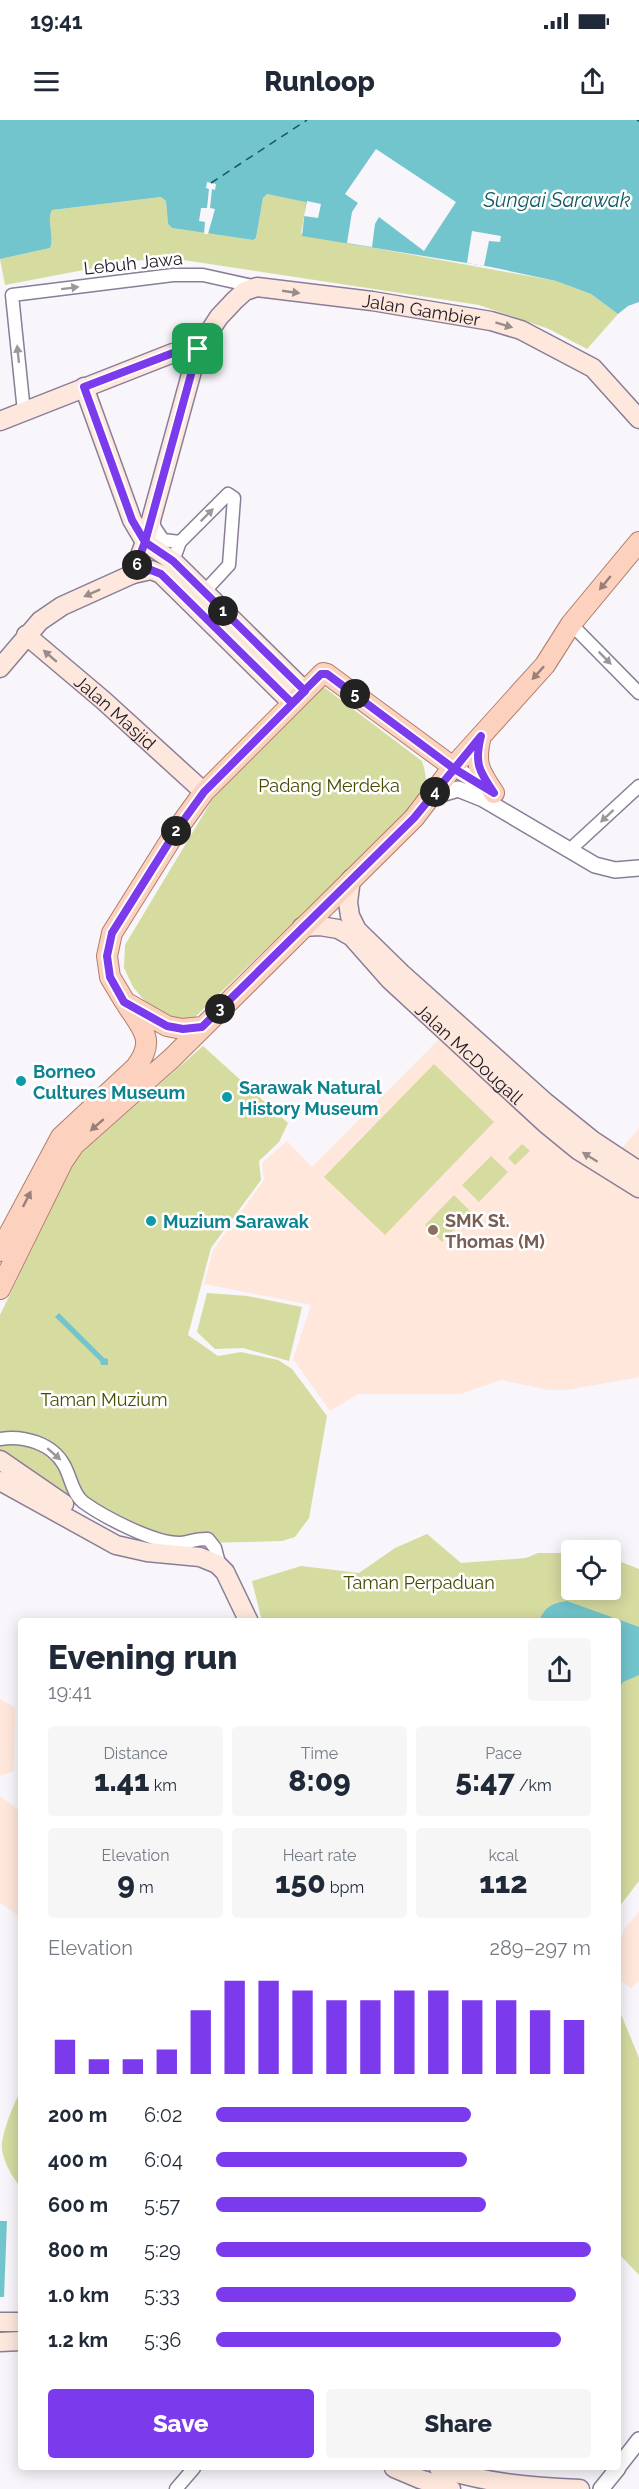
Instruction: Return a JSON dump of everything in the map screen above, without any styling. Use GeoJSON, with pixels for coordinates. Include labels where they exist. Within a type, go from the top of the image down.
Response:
{"type":"FeatureCollection","features":[{"type":"Feature","properties":{"kind":"main road"},"geometry":{"type":"LineString","coordinates":[[133,574],[152,518],[198,349],[219,317],[235,300],[245,291],[257,287]]}},
{"type":"Feature","properties":{"kind":"main road","name":"Jalan Gambier"},"geometry":{"type":"LineString","coordinates":[[257,287],[372,301],[491,321],[521,330],[593,368],[639,419]]}},
{"type":"Feature","properties":{"kind":"main road"},"geometry":{"type":"LineString","coordinates":[[0,422],[173,353],[198,349]]}},
{"type":"Feature","properties":{"kind":"main road"},"geometry":{"type":"LineString","coordinates":[[173,353],[184,369],[189,382]]}},
{"type":"Feature","properties":{"kind":"main road"},"geometry":{"type":"LineString","coordinates":[[84,387],[132,520],[145,542],[173,561],[204,592],[298,697]]}},
{"type":"Feature","properties":{"kind":"main road"},"geometry":{"type":"LineString","coordinates":[[132,520],[144,523],[152,518]]}},
{"type":"Feature","properties":{"kind":"main road"},"geometry":{"type":"LineString","coordinates":[[0,1289],[63,1161],[74,1145],[172,1058],[414,818],[453,768],[545,665],[571,624],[639,542]]}},
{"type":"Feature","properties":{"kind":"main road"},"geometry":{"type":"LineString","coordinates":[[0,668],[40,621],[62,606],[133,574],[151,570],[161,574],[298,697]]}},
{"type":"Feature","properties":{"kind":"main road","name":"Jalan Masjid"},"geometry":{"type":"LineString","coordinates":[[26,635],[103,700],[204,792]]}},
{"type":"Feature","properties":{"kind":"main road"},"geometry":{"type":"LineString","coordinates":[[0,1251],[61,1137],[136,1068],[146,1054],[148,1043],[145,1032],[110,977],[107,956],[112,933],[178,828],[204,792],[321,674],[327,674],[453,768]]}},
{"type":"Feature","properties":{"kind":"main road"},"geometry":{"type":"LineString","coordinates":[[481,736],[477,763],[479,771],[494,793]]}},
{"type":"Feature","properties":{"kind":"main road","name":"Jalan McDougall"},"geometry":{"type":"LineString","coordinates":[[351,879],[348,902],[350,916],[357,930],[401,973],[545,1102],[592,1140],[639,1171]]}},
{"type":"Feature","properties":{"kind":"main road","name":"Jalan McDougall"},"geometry":{"type":"LineString","coordinates":[[302,927],[320,926],[338,929],[352,937],[390,980],[546,1123],[578,1150],[639,1188]]}},
{"type":"Feature","properties":{"kind":"main road"},"geometry":{"type":"LineString","coordinates":[[124,1002],[167,1026],[183,1029],[202,1027]]}},
{"type":"Feature","properties":{"kind":"main road"},"geometry":{"type":"LineString","coordinates":[[0,1460],[47,1494],[120,1535],[134,1548]]}},
{"type":"Feature","properties":{"kind":"main road"},"geometry":{"type":"LineString","coordinates":[[0,1481],[116,1545],[147,1552],[205,1558],[225,1572],[247,1618]]}},
{"type":"Feature","properties":{"kind":"main road"},"geometry":{"type":"LineString","coordinates":[[0,2322],[18,2322]]}},
{"type":"Feature","properties":{"kind":"main road"},"geometry":{"type":"LineString","coordinates":[[0,2342],[18,2341]]}},
{"type":"Feature","properties":{"kind":"main road"},"geometry":{"type":"LineString","coordinates":[[399,2470],[451,2489]]}},
{"type":"Feature","properties":{"kind":"main road"},"geometry":{"type":"LineString","coordinates":[[446,2470],[491,2482],[518,2486],[580,2489]]}},
{"type":"Feature","properties":{"kind":"street","name":"Lebuh Jawa"},"geometry":{"type":"LineString","coordinates":[[24,412],[12,295],[173,275],[203,275],[257,287]]}},
{"type":"Feature","properties":{"kind":"street"},"geometry":{"type":"LineString","coordinates":[[173,561],[180,542],[228,494],[234,498],[229,565],[204,592]]}},
{"type":"Feature","properties":{"kind":"street"},"geometry":{"type":"LineString","coordinates":[[152,518],[155,528],[164,540],[180,542]]}},
{"type":"Feature","properties":{"kind":"street"},"geometry":{"type":"LineString","coordinates":[[571,624],[639,693]]}},
{"type":"Feature","properties":{"kind":"street"},"geometry":{"type":"LineString","coordinates":[[453,768],[575,845],[601,858],[613,861],[639,857]]}},
{"type":"Feature","properties":{"kind":"street"},"geometry":{"type":"LineString","coordinates":[[575,845],[639,786]]}},
{"type":"Feature","properties":{"kind":"street"},"geometry":{"type":"LineString","coordinates":[[431,797],[459,789],[483,799],[595,864],[615,870],[639,868]]}},
{"type":"Feature","properties":{"kind":"street"},"geometry":{"type":"LineString","coordinates":[[0,1439],[11,1437],[34,1441],[54,1452],[64,1464],[80,1499],[144,1534],[181,1543],[197,1538],[208,1539],[215,1548],[220,1567]]}},
{"type":"Feature","properties":{"kind":"street"},"geometry":{"type":"LineString","coordinates":[[621,2463],[639,2440]]}},
{"type":"Feature","properties":{"kind":"street"},"geometry":{"type":"LineString","coordinates":[[176,2489],[192,2470]]}},
{"type":"Feature","properties":{"kind":"street"},"geometry":{"type":"LineString","coordinates":[[601,2489],[616,2470]]}},
{"type":"Feature","properties":{"kind":"shaded area","name":"SMK St. Thomas (M)"},"geometry":{"type":"Polygon","coordinates":[[[439,1039],[570,1157],[639,1197],[639,1377],[567,1390],[549,1390],[501,1380],[461,1394],[358,1394],[330,1411],[293,1359],[311,1305],[204,1284],[213,1250],[264,1180],[262,1163],[287,1141],[312,1167],[439,1039]]]}},
{"type":"Feature","properties":{"kind":"shaded area"},"geometry":{"type":"Polygon","coordinates":[[[639,1128],[639,1160],[621,1149],[639,1128]]]}},
{"type":"Feature","properties":{"kind":"shaded area"},"geometry":{"type":"Polygon","coordinates":[[[0,1699],[15,1708],[14,1771],[0,1776],[0,1699]]]}},
{"type":"Feature","properties":{"kind":"shaded area"},"geometry":{"type":"Polygon","coordinates":[[[0,1796],[18,1810],[18,1915],[0,1903],[0,1796]]]}},
{"type":"Feature","properties":{"kind":"shaded area"},"geometry":{"type":"Polygon","coordinates":[[[639,1912],[639,1980],[631,1988],[621,1981],[621,1940],[624,1929],[639,1912]]]}},
{"type":"Feature","properties":{"kind":"green space"},"geometry":{"type":"Polygon","coordinates":[[[267,194],[307,201],[301,233],[556,281],[591,294],[618,314],[587,349],[549,329],[479,305],[170,258],[131,261],[5,285],[0,259],[50,248],[52,210],[161,197],[166,201],[168,224],[172,228],[253,240],[256,238],[263,198],[267,194]]]}},
{"type":"Feature","properties":{"kind":"green space","name":"Padang Merdeka"},"geometry":{"type":"Polygon","coordinates":[[[325,688],[422,761],[426,775],[424,792],[412,809],[194,1018],[170,1019],[154,1010],[133,987],[124,968],[125,945],[212,800],[317,689],[325,688]]]}},
{"type":"Feature","properties":{"kind":"green space","name":"Taman Muzium"},"geometry":{"type":"Polygon","coordinates":[[[203,1046],[288,1123],[279,1142],[259,1161],[261,1180],[211,1248],[188,1335],[218,1356],[241,1352],[278,1360],[292,1369],[327,1416],[309,1518],[295,1537],[282,1541],[163,1544],[140,1540],[118,1531],[55,1492],[0,1453],[0,1315],[76,1158],[203,1046]]]}},
{"type":"Feature","properties":{"kind":"green space"},"geometry":{"type":"Polygon","coordinates":[[[434,1064],[494,1122],[385,1235],[324,1177],[434,1064]]]}},
{"type":"Feature","properties":{"kind":"green space"},"geometry":{"type":"Polygon","coordinates":[[[522,1144],[530,1151],[515,1165],[508,1158],[522,1144]]]}},
{"type":"Feature","properties":{"kind":"green space"},"geometry":{"type":"Polygon","coordinates":[[[491,1156],[508,1172],[479,1202],[462,1185],[491,1156]]]}},
{"type":"Feature","properties":{"kind":"green space"},"geometry":{"type":"Polygon","coordinates":[[[454,1195],[471,1212],[442,1242],[425,1225],[454,1195]]]}},
{"type":"Feature","properties":{"kind":"green space"},"geometry":{"type":"Polygon","coordinates":[[[207,1293],[248,1296],[302,1307],[289,1361],[243,1348],[215,1349],[197,1332],[207,1293]]]}},
{"type":"Feature","properties":{"kind":"green space","name":"Taman Perpaduan"},"geometry":{"type":"Polygon","coordinates":[[[427,1534],[461,1563],[526,1558],[538,1553],[561,1553],[561,1600],[621,1600],[621,1562],[639,1569],[639,1881],[621,1904],[621,1618],[261,1618],[252,1581],[301,1566],[359,1573],[395,1548],[427,1534]]]}},
{"type":"Feature","properties":{"kind":"green space"},"geometry":{"type":"Polygon","coordinates":[[[621,2014],[639,2058],[639,2275],[621,2256],[621,2014]]]}},
{"type":"Feature","properties":{"kind":"green space"},"geometry":{"type":"Polygon","coordinates":[[[18,2097],[18,2184],[7,2165],[2,2150],[3,2137],[18,2097]]]}},
{"type":"Feature","properties":{"kind":"water","name":"Sungai Sarawak"},"geometry":{"type":"Polygon","coordinates":[[[0,120],[639,120],[639,302],[628,306],[618,314],[591,294],[556,281],[491,267],[302,236],[306,202],[267,194],[263,198],[256,238],[253,240],[172,228],[168,224],[166,201],[161,197],[52,210],[50,248],[0,259],[0,120]]]}},
{"type":"Feature","properties":{"kind":"water"},"geometry":{"type":"Polygon","coordinates":[[[59,1313],[104,1358],[108,1359],[108,1365],[101,1365],[100,1361],[55,1317],[59,1313]]]}},
{"type":"Feature","properties":{"kind":"water"},"geometry":{"type":"Polygon","coordinates":[[[567,1601],[614,1618],[541,1618],[550,1606],[567,1601]]]}},
{"type":"Feature","properties":{"kind":"water"},"geometry":{"type":"Polygon","coordinates":[[[621,1620],[639,1627],[639,1675],[621,1685],[621,1620]]]}},
{"type":"Feature","properties":{"kind":"water"},"geometry":{"type":"Polygon","coordinates":[[[0,2221],[7,2221],[4,2297],[0,2297],[0,2221]]]}},
{"type":"Feature","properties":{"kind":"pier"},"geometry":{"type":"Polygon","coordinates":[[[376,149],[456,202],[424,251],[379,217],[375,224],[372,247],[347,243],[352,212],[358,203],[345,194],[376,149]]]}},
{"type":"Feature","properties":{"kind":"pier"},"geometry":{"type":"Polygon","coordinates":[[[207,182],[216,184],[215,190],[212,189],[210,208],[215,209],[208,234],[204,234],[205,222],[199,221],[201,208],[207,208],[209,189],[206,188],[207,182]]]}},
{"type":"Feature","properties":{"kind":"pier"},"geometry":{"type":"Polygon","coordinates":[[[307,201],[321,204],[318,218],[304,216],[307,201]]]}},
{"type":"Feature","properties":{"kind":"pier"},"geometry":{"type":"Polygon","coordinates":[[[472,231],[501,236],[500,242],[489,241],[484,266],[467,263],[472,231]]]}},
{"type":"Feature","properties":{"kind":"ferry route"},"geometry":{"type":"LineString","coordinates":[[211,183],[307,120]]}},
{"type":"Feature","properties":{"kind":"place","name":"Borneo Cultures Museum"},"geometry":{"type":"Point","coordinates":[21,1081]}},
{"type":"Feature","properties":{"kind":"place","name":"Sarawak Natural History Museum"},"geometry":{"type":"Point","coordinates":[227,1097]}},
{"type":"Feature","properties":{"kind":"place","name":"Muzium Sarawak"},"geometry":{"type":"Point","coordinates":[151,1221]}},
{"type":"Feature","properties":{"kind":"place","name":"SMK St. Thomas (M)"},"geometry":{"type":"Point","coordinates":[433,1230]}},
{"type":"Feature","properties":{"kind":"route"},"geometry":{"type":"LineString","coordinates":[[198,349],[145,542],[173,561],[305,691],[204,792],[191,808],[112,933],[107,956],[110,977],[124,1002],[167,1026],[183,1029],[202,1027],[414,818],[453,768],[481,736],[477,763],[479,771],[494,793],[453,768],[327,674],[321,674],[305,691],[292,703],[161,574],[151,570],[133,574],[145,542],[132,520],[84,387],[173,353],[198,349]]}}]}
